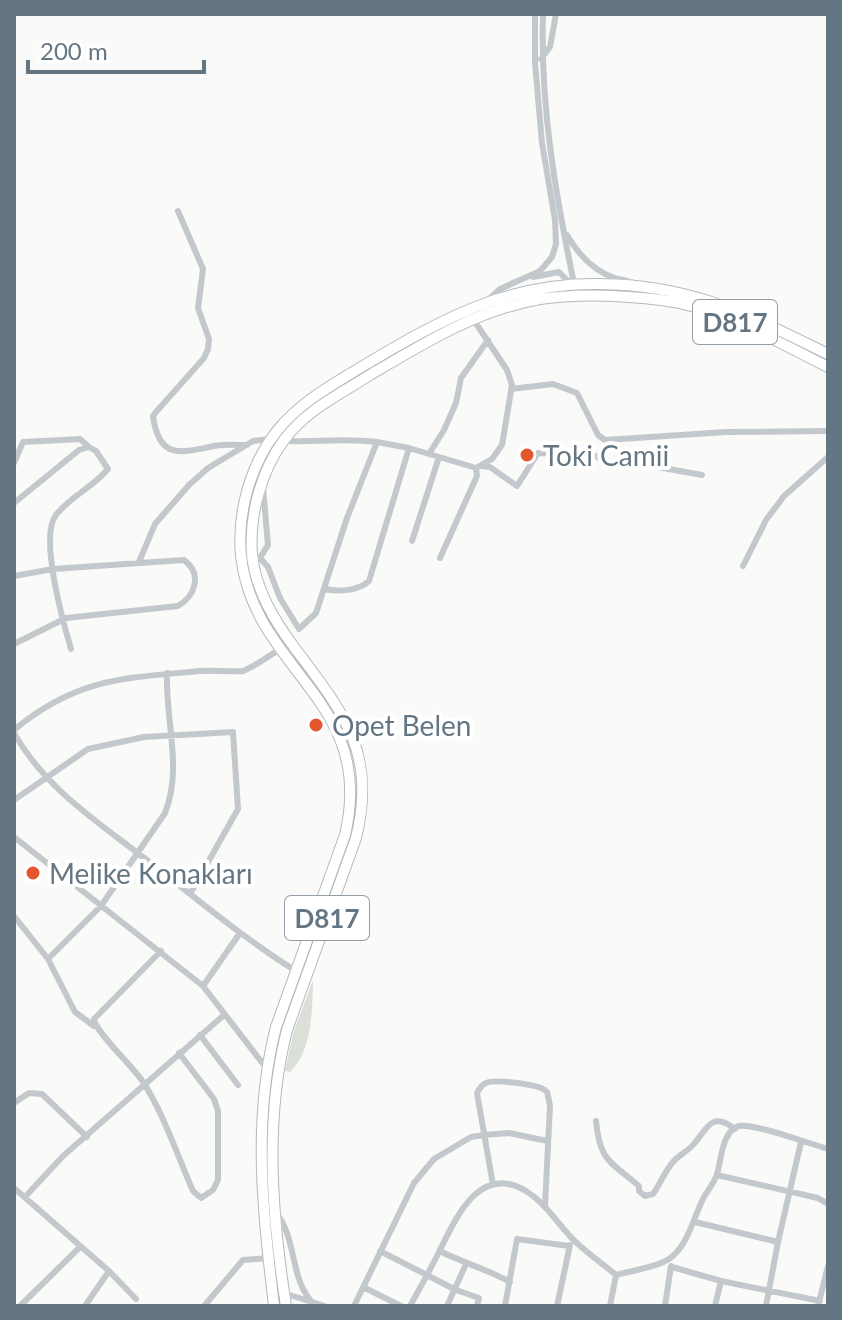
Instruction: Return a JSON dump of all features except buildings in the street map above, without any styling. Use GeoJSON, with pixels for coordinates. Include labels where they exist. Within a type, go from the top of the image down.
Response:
{"type":"FeatureCollection","features":[{"type":"Feature","properties":{"kind":"highway","name":"D817"},"geometry":{"type":"LineString","coordinates":[[274,1306],[281,1293],[272,1138],[279,1062],[287,1030],[356,838],[362,814],[363,790],[361,763],[352,733],[340,710],[278,626],[257,580],[240,531],[251,478],[271,439],[288,418],[334,384],[436,324],[486,302],[538,288],[636,286],[692,294],[719,303],[828,354]]}},
{"type":"Feature","properties":{"kind":"highway","name":"D817"},"geometry":{"type":"LineString","coordinates":[[286,1306],[269,1258],[261,1173],[260,1137],[267,1069],[276,1027],[345,835],[352,790],[350,765],[341,737],[330,716],[281,649],[256,608],[246,583],[251,558],[251,531],[263,480],[283,441],[296,426],[340,394],[441,334],[473,319],[574,288],[689,305],[744,325],[828,367]]}},
{"type":"Feature","properties":{"kind":"street"},"geometry":{"type":"LineString","coordinates":[[486,302],[500,289],[530,276],[549,262],[557,237],[544,163],[535,63],[535,14]]}},
{"type":"Feature","properties":{"kind":"street"},"geometry":{"type":"LineString","coordinates":[[543,14],[548,137],[574,288]]}},
{"type":"Feature","properties":{"kind":"street"},"geometry":{"type":"LineString","coordinates":[[535,63],[543,58],[550,47],[556,14]]}},
{"type":"Feature","properties":{"kind":"street"},"geometry":{"type":"LineString","coordinates":[[178,211],[203,269],[198,308],[209,339],[208,349],[204,358],[153,416],[154,425],[165,447],[174,452],[185,453],[219,445],[247,445],[271,439]]}},
{"type":"Feature","properties":{"kind":"street"},"geometry":{"type":"LineString","coordinates":[[566,232],[582,256],[594,267],[631,281],[636,286]]}},
{"type":"Feature","properties":{"kind":"street"},"geometry":{"type":"LineString","coordinates":[[530,276],[537,278],[559,272],[574,288]]}},
{"type":"Feature","properties":{"kind":"street"},"geometry":{"type":"LineString","coordinates":[[473,319],[507,370],[511,389],[502,445],[492,459],[478,467]]}},
{"type":"Feature","properties":{"kind":"street"},"geometry":{"type":"LineString","coordinates":[[429,454],[456,403],[461,378],[488,340]]}},
{"type":"Feature","properties":{"kind":"street"},"geometry":{"type":"LineString","coordinates":[[511,389],[553,384],[577,393],[598,435],[605,440],[726,432],[828,431]]}},
{"type":"Feature","properties":{"kind":"street"},"geometry":{"type":"LineString","coordinates":[[14,463],[23,442],[80,439],[96,451],[108,469],[58,512],[49,531],[53,569],[71,649]]}},
{"type":"Feature","properties":{"kind":"street"},"geometry":{"type":"LineString","coordinates":[[283,441],[355,439],[409,448],[478,467],[490,467],[517,486],[538,453],[596,456],[609,464],[636,463],[702,475]]}},
{"type":"Feature","properties":{"kind":"street"},"geometry":{"type":"LineString","coordinates":[[263,480],[268,545],[251,558],[268,567],[275,589],[299,629],[316,613],[347,518],[377,442]]}},
{"type":"Feature","properties":{"kind":"street"},"geometry":{"type":"LineString","coordinates":[[139,562],[155,524],[175,499],[208,468],[247,445]]}},
{"type":"Feature","properties":{"kind":"street"},"geometry":{"type":"LineString","coordinates":[[14,503],[79,450],[89,447]]}},
{"type":"Feature","properties":{"kind":"street"},"geometry":{"type":"LineString","coordinates":[[325,589],[342,591],[369,581],[409,448]]}},
{"type":"Feature","properties":{"kind":"street"},"geometry":{"type":"LineString","coordinates":[[412,541],[439,457]]}},
{"type":"Feature","properties":{"kind":"street"},"geometry":{"type":"LineString","coordinates":[[743,566],[766,520],[784,496],[828,457]]}},
{"type":"Feature","properties":{"kind":"street"},"geometry":{"type":"LineString","coordinates":[[440,558],[477,476],[478,467]]}},
{"type":"Feature","properties":{"kind":"street"},"geometry":{"type":"LineString","coordinates":[[14,576],[53,569],[184,560],[195,574],[192,593],[178,606],[63,620],[14,644]]}},
{"type":"Feature","properties":{"kind":"street"},"geometry":{"type":"LineString","coordinates":[[281,649],[241,671],[219,669],[138,675],[82,688],[45,706],[14,732],[45,779],[240,933],[296,971]]}},
{"type":"Feature","properties":{"kind":"street"},"geometry":{"type":"LineString","coordinates":[[48,959],[101,906],[165,813],[171,798],[174,767],[169,734],[167,673]]}},
{"type":"Feature","properties":{"kind":"street"},"geometry":{"type":"LineString","coordinates":[[14,800],[88,749],[169,734],[233,732],[238,809],[190,894]]}},
{"type":"Feature","properties":{"kind":"street"},"geometry":{"type":"LineString","coordinates":[[14,837],[203,986],[267,1069]]}},
{"type":"Feature","properties":{"kind":"street"},"geometry":{"type":"LineString","coordinates":[[14,916],[48,959],[75,1012],[116,1047],[144,1083],[193,1191],[201,1198],[207,1197],[218,1180],[218,1111],[214,1099],[179,1053]]}},
{"type":"Feature","properties":{"kind":"street"},"geometry":{"type":"LineString","coordinates":[[203,986],[240,933]]}},
{"type":"Feature","properties":{"kind":"street"},"geometry":{"type":"LineString","coordinates":[[94,1026],[94,1019],[161,951]]}},
{"type":"Feature","properties":{"kind":"street"},"geometry":{"type":"LineString","coordinates":[[25,1197],[63,1156],[224,1015]]}},
{"type":"Feature","properties":{"kind":"street"},"geometry":{"type":"LineString","coordinates":[[200,1035],[238,1085]]}},
{"type":"Feature","properties":{"kind":"street"},"geometry":{"type":"LineString","coordinates":[[493,1185],[477,1093],[489,1082],[516,1083],[543,1089],[548,1093],[550,1105],[545,1206]]}},
{"type":"Feature","properties":{"kind":"street"},"geometry":{"type":"LineString","coordinates":[[14,1103],[29,1093],[42,1094],[87,1137]]}},
{"type":"Feature","properties":{"kind":"street"},"geometry":{"type":"LineString","coordinates":[[596,1121],[598,1142],[611,1166],[639,1186],[639,1191],[645,1196],[653,1194],[675,1160],[694,1145],[707,1124],[717,1121],[729,1123],[735,1129]]}},
{"type":"Feature","properties":{"kind":"street"},"geometry":{"type":"LineString","coordinates":[[665,1306],[670,1263],[695,1222],[702,1201],[717,1175],[732,1130],[740,1126],[766,1131],[828,1149]]}},
{"type":"Feature","properties":{"kind":"street"},"geometry":{"type":"LineString","coordinates":[[354,1306],[414,1183],[423,1170],[444,1152],[471,1137],[484,1135],[509,1133],[547,1141]]}},
{"type":"Feature","properties":{"kind":"street"},"geometry":{"type":"LineString","coordinates":[[766,1306],[801,1142]]}},
{"type":"Feature","properties":{"kind":"street"},"geometry":{"type":"LineString","coordinates":[[717,1175],[789,1190],[828,1204]]}},
{"type":"Feature","properties":{"kind":"street"},"geometry":{"type":"LineString","coordinates":[[410,1306],[451,1225],[468,1200],[493,1185],[518,1187],[545,1206],[570,1242],[616,1275],[670,1263],[721,1281],[769,1292],[822,1299],[828,1266]]}},
{"type":"Feature","properties":{"kind":"street"},"geometry":{"type":"LineString","coordinates":[[14,1188],[109,1271],[136,1299]]}},
{"type":"Feature","properties":{"kind":"street"},"geometry":{"type":"LineString","coordinates":[[276,1213],[284,1225],[302,1291],[314,1304]]}},
{"type":"Feature","properties":{"kind":"street"},"geometry":{"type":"LineString","coordinates":[[695,1222],[778,1242]]}},
{"type":"Feature","properties":{"kind":"street"},"geometry":{"type":"LineString","coordinates":[[505,1306],[517,1239],[570,1242]]}},
{"type":"Feature","properties":{"kind":"street"},"geometry":{"type":"LineString","coordinates":[[557,1306],[570,1242]]}},
{"type":"Feature","properties":{"kind":"street"},"geometry":{"type":"LineString","coordinates":[[20,1306],[80,1247]]}},
{"type":"Feature","properties":{"kind":"street"},"geometry":{"type":"LineString","coordinates":[[380,1251],[456,1290],[479,1298],[477,1306]]}},
{"type":"Feature","properties":{"kind":"street"},"geometry":{"type":"LineString","coordinates":[[440,1251],[510,1282]]}},
{"type":"Feature","properties":{"kind":"street"},"geometry":{"type":"LineString","coordinates":[[204,1306],[243,1260],[269,1258]]}},
{"type":"Feature","properties":{"kind":"street"},"geometry":{"type":"LineString","coordinates":[[447,1306],[466,1264]]}},
{"type":"Feature","properties":{"kind":"street"},"geometry":{"type":"LineString","coordinates":[[85,1306],[109,1271]]}},
{"type":"Feature","properties":{"kind":"street"},"geometry":{"type":"LineString","coordinates":[[610,1306],[616,1275]]}},
{"type":"Feature","properties":{"kind":"street"},"geometry":{"type":"LineString","coordinates":[[281,1293],[299,1281]]}},
{"type":"Feature","properties":{"kind":"street"},"geometry":{"type":"LineString","coordinates":[[715,1306],[721,1281]]}},
{"type":"Feature","properties":{"kind":"street"},"geometry":{"type":"LineString","coordinates":[[363,1287],[401,1306]]}},
{"type":"Feature","properties":{"kind":"street"},"geometry":{"type":"LineString","coordinates":[[281,1293],[325,1306]]}},
{"type":"Feature","properties":{"kind":"street"},"geometry":{"type":"LineString","coordinates":[[296,1306],[305,1302]]}},
{"type":"Feature","properties":{"kind":"shaded area"},"geometry":{"type":"Polygon","coordinates":[[[313,980],[307,1041],[298,1063],[290,1072],[285,1071],[293,1034],[313,980]]]}},
{"type":"Feature","properties":{"kind":"place","name":"Toki Camii"},"geometry":{"type":"Point","coordinates":[527,455]}},
{"type":"Feature","properties":{"kind":"place","name":"Opet Belen"},"geometry":{"type":"Point","coordinates":[316,725]}},
{"type":"Feature","properties":{"kind":"place","name":"Melike Konakları"},"geometry":{"type":"Point","coordinates":[33,873]}}]}
